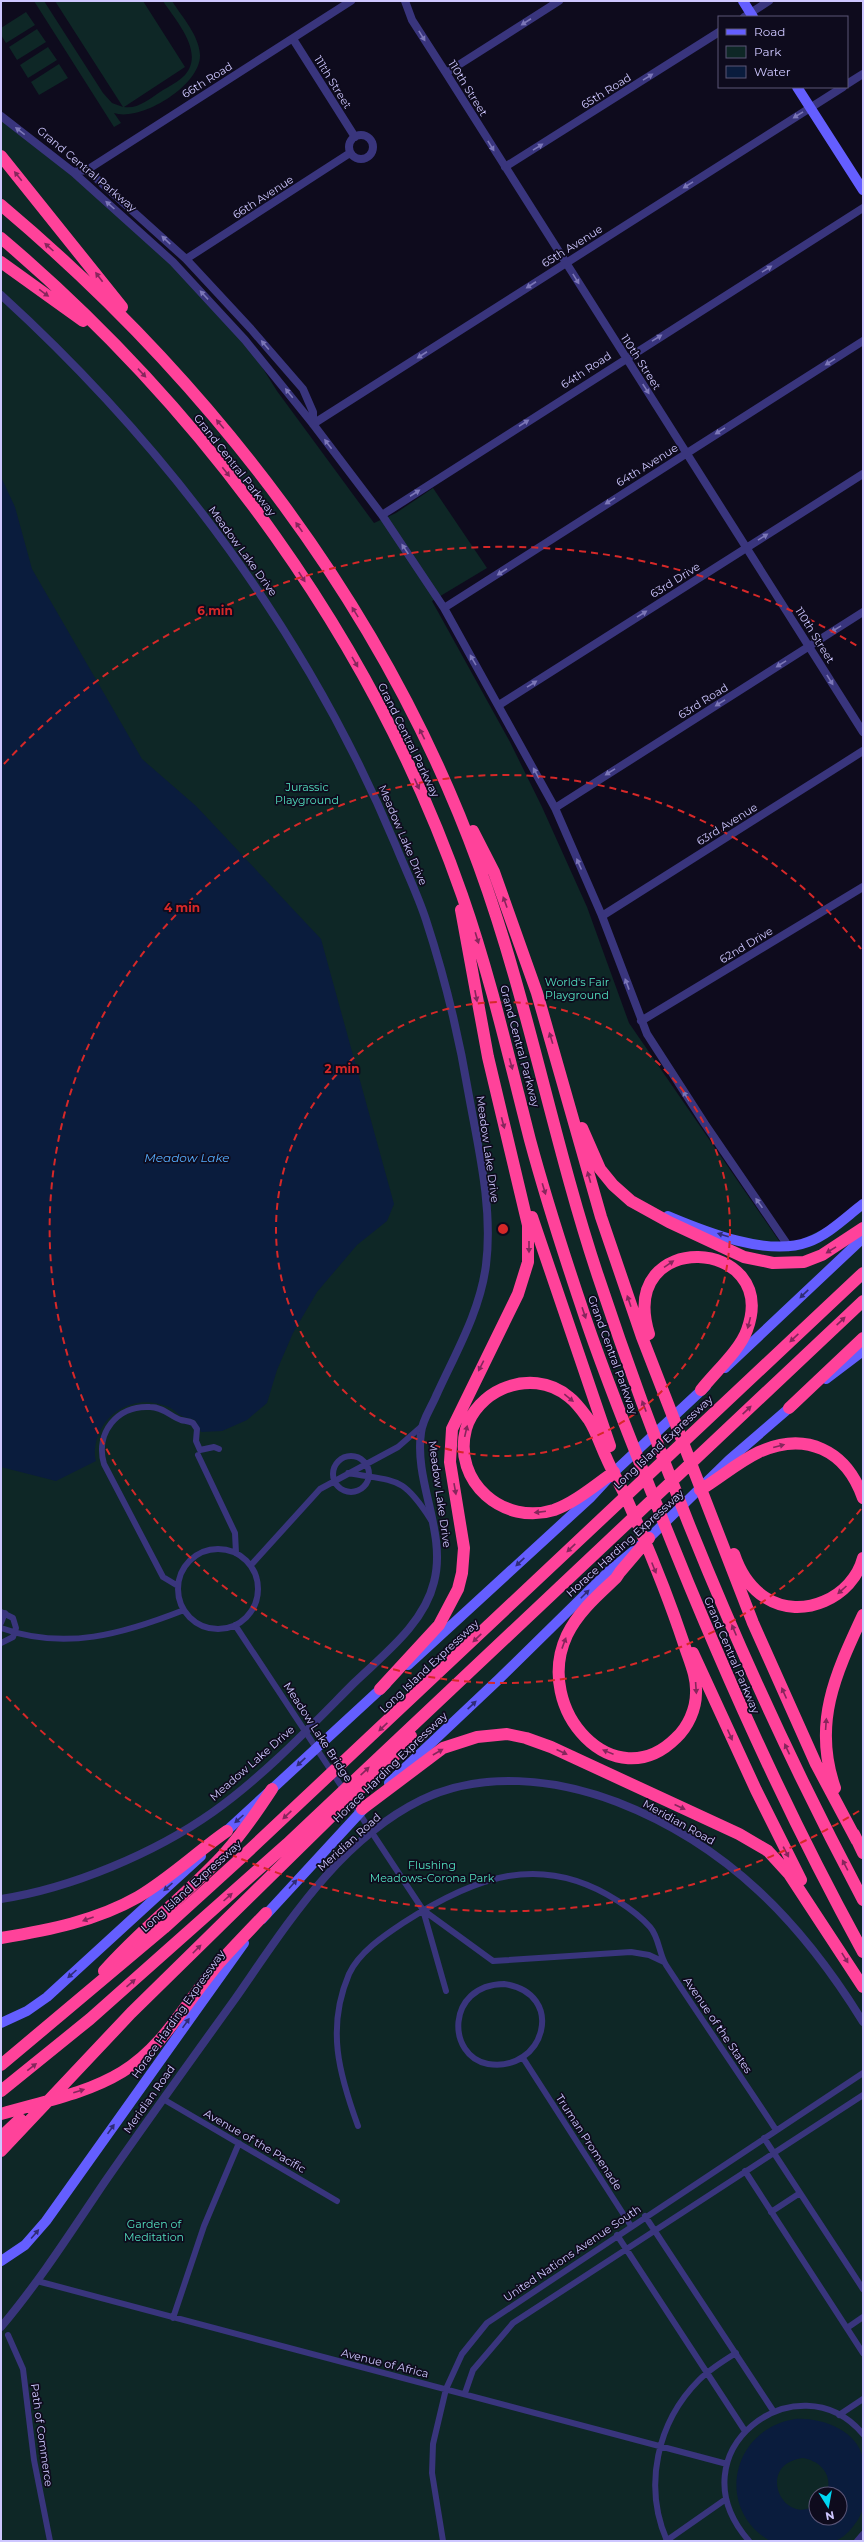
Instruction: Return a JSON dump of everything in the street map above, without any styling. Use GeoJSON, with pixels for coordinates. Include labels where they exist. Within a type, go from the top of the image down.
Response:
{"type":"FeatureCollection","features":[{"type":"Feature","properties":{"kind":"highway"},"geometry":{"type":"LineString","coordinates":[[1,156],[80,252],[157,352]]}},
{"type":"Feature","properties":{"kind":"highway","name":"Grand Central Parkway"},"geometry":{"type":"LineString","coordinates":[[1,205],[89,283],[157,352],[241,450],[320,557],[392,676],[439,769],[471,846],[497,918],[578,1213],[637,1387],[753,1675],[801,1779],[863,1900]]}},
{"type":"Feature","properties":{"kind":"highway","name":"Grand Central Parkway"},"geometry":{"type":"LineString","coordinates":[[1,238],[115,344],[211,453],[275,537],[317,600],[353,658],[395,736],[425,800],[455,875],[482,957],[545,1190],[610,1388],[688,1584],[735,1695],[801,1836],[863,1952]]}},
{"type":"Feature","properties":{"kind":"highway"},"geometry":{"type":"LineString","coordinates":[[1,262],[115,344]]}},
{"type":"Feature","properties":{"kind":"highway"},"geometry":{"type":"LineString","coordinates":[[439,769],[494,872],[534,986],[559,1066],[600,1217],[642,1337],[669,1402],[713,1522],[772,1668],[816,1764],[863,1853]]}},
{"type":"Feature","properties":{"kind":"highway"},"geometry":{"type":"LineString","coordinates":[[380,1689],[439,1625],[448,1612],[460,1581],[464,1548],[450,1462],[450,1436],[457,1414],[518,1294],[526,1271],[528,1234],[518,1180],[491,1071],[455,875]]}},
{"type":"Feature","properties":{"kind":"highway"},"geometry":{"type":"LineString","coordinates":[[559,1066],[596,1161],[613,1185],[632,1201],[669,1222],[739,1255],[762,1262],[795,1264],[813,1259],[863,1228]]}},
{"type":"Feature","properties":{"kind":"highway"},"geometry":{"type":"LineString","coordinates":[[518,1180],[624,1493],[677,1624],[696,1686],[693,1712],[684,1730],[663,1748],[635,1757],[616,1755],[591,1743],[576,1727],[564,1707],[559,1687],[558,1665],[564,1642],[573,1624],[618,1568],[649,1538]]}},
{"type":"Feature","properties":{"kind":"highway"},"geometry":{"type":"LineString","coordinates":[[669,1402],[645,1323],[645,1299],[650,1284],[660,1270],[674,1260],[692,1255],[711,1257],[730,1265],[746,1285],[751,1302],[750,1320],[741,1343],[701,1390]]}},
{"type":"Feature","properties":{"kind":"highway","name":"Long Island Expressway"},"geometry":{"type":"LineString","coordinates":[[1,2065],[74,2005],[241,1858],[425,1688],[599,1521],[863,1273]]}},
{"type":"Feature","properties":{"kind":"highway"},"geometry":{"type":"LineString","coordinates":[[1,2091],[70,2036],[209,1914],[439,1701],[863,1301]]}},
{"type":"Feature","properties":{"kind":"highway"},"geometry":{"type":"LineString","coordinates":[[789,1408],[863,1338]]}},
{"type":"Feature","properties":{"kind":"highway"},"geometry":{"type":"LineString","coordinates":[[614,1472],[588,1494],[570,1502],[544,1512],[518,1512],[493,1502],[472,1480],[464,1453],[466,1430],[477,1409],[496,1392],[519,1383],[536,1383],[561,1391],[576,1403],[589,1420],[624,1493]]}},
{"type":"Feature","properties":{"kind":"highway"},"geometry":{"type":"LineString","coordinates":[[700,1485],[731,1465],[777,1446],[792,1443],[810,1444],[827,1451],[842,1461],[854,1477],[863,1498]]}},
{"type":"Feature","properties":{"kind":"highway"},"geometry":{"type":"LineString","coordinates":[[700,1485],[721,1520],[744,1574],[760,1593],[775,1603],[802,1607],[832,1598],[854,1578],[863,1558]]}},
{"type":"Feature","properties":{"kind":"highway"},"geometry":{"type":"LineString","coordinates":[[857,1841],[832,1780],[827,1758],[825,1731],[828,1701],[835,1677],[863,1615]]}},
{"type":"Feature","properties":{"kind":"highway"},"geometry":{"type":"LineString","coordinates":[[677,1624],[697,1658],[779,1839],[827,1929]]}},
{"type":"Feature","properties":{"kind":"highway"},"geometry":{"type":"LineString","coordinates":[[1,2151],[169,1977],[346,1802],[392,1760],[439,1701]]}},
{"type":"Feature","properties":{"kind":"highway"},"geometry":{"type":"LineString","coordinates":[[362,1809],[429,1757],[449,1746],[487,1734],[507,1734],[526,1738],[551,1747],[760,1845],[789,1874],[827,1929],[863,1987]]}},
{"type":"Feature","properties":{"kind":"highway"},"geometry":{"type":"LineString","coordinates":[[74,2005],[126,1946],[223,1855],[247,1826],[272,1789]]}},
{"type":"Feature","properties":{"kind":"highway"},"geometry":{"type":"LineString","coordinates":[[1,1937],[68,1925],[124,1904],[163,1880],[226,1831]]}},
{"type":"Feature","properties":{"kind":"highway"},"geometry":{"type":"LineString","coordinates":[[1,2114],[88,2088],[111,2079],[132,2066],[165,2034],[220,1962],[266,1913]]}},
{"type":"Feature","properties":{"kind":"highway"},"geometry":{"type":"LineString","coordinates":[[1,2137],[132,2014]]}},
{"type":"Feature","properties":{"kind":"main road"},"geometry":{"type":"LineString","coordinates":[[743,1],[749,16]]}},
{"type":"Feature","properties":{"kind":"main road"},"geometry":{"type":"LineString","coordinates":[[798,88],[863,190]]}},
{"type":"Feature","properties":{"kind":"main road"},"geometry":{"type":"LineString","coordinates":[[632,1201],[671,1217],[729,1237],[763,1246],[789,1247],[816,1239],[863,1204]]}},
{"type":"Feature","properties":{"kind":"main road"},"geometry":{"type":"LineString","coordinates":[[614,1472],[863,1238]]}},
{"type":"Feature","properties":{"kind":"main road"},"geometry":{"type":"LineString","coordinates":[[731,1465],[789,1408],[863,1351]]}},
{"type":"Feature","properties":{"kind":"main road","name":"Horace Harding Expressway"},"geometry":{"type":"LineString","coordinates":[[649,1538],[700,1485]]}},
{"type":"Feature","properties":{"kind":"main road"},"geometry":{"type":"LineString","coordinates":[[1,2023],[27,2011],[47,1997],[195,1863],[226,1831],[588,1494]]}},
{"type":"Feature","properties":{"kind":"main road","name":"Horace Harding Expressway"},"geometry":{"type":"LineString","coordinates":[[3,2260],[25,2245],[46,2221],[266,1913],[362,1809],[618,1568]]}},
{"type":"Feature","properties":{"kind":"street","name":"66th Road"},"geometry":{"type":"LineString","coordinates":[[73,172],[87,170],[351,1]]}},
{"type":"Feature","properties":{"kind":"street","name":"110th Street"},"geometry":{"type":"LineString","coordinates":[[405,1],[412,20],[863,732]]}},
{"type":"Feature","properties":{"kind":"street"},"geometry":{"type":"LineString","coordinates":[[446,73],[559,1]]}},
{"type":"Feature","properties":{"kind":"street"},"geometry":{"type":"LineString","coordinates":[[749,16],[769,1]]}},
{"type":"Feature","properties":{"kind":"street","name":"65th Road"},"geometry":{"type":"LineString","coordinates":[[505,168],[718,33]]}},
{"type":"Feature","properties":{"kind":"street","name":"111th Street"},"geometry":{"type":"LineString","coordinates":[[293,39],[355,137]]}},
{"type":"Feature","properties":{"kind":"street"},"geometry":{"type":"LineString","coordinates":[[848,83],[863,74]]}},
{"type":"Feature","properties":{"kind":"street","name":"65th Avenue"},"geometry":{"type":"LineString","coordinates":[[313,424],[841,88]]}},
{"type":"Feature","properties":{"kind":"street","name":"Grand Central Parkway"},"geometry":{"type":"LineString","coordinates":[[1,116],[73,172],[173,262],[245,340],[313,424],[382,515],[444,608],[555,808],[602,916],[641,1021],[705,1124],[789,1247]]}},
{"type":"Feature","properties":{"kind":"street"},"geometry":{"type":"LineString","coordinates":[[363,135],[370,139],[373,151],[369,158],[361,160],[350,153],[350,142],[355,137],[363,135]]}},
{"type":"Feature","properties":{"kind":"street","name":"66th Avenue"},"geometry":{"type":"LineString","coordinates":[[186,259],[350,153]]}},
{"type":"Feature","properties":{"kind":"street","name":"Grand Central Parkway"},"geometry":{"type":"LineString","coordinates":[[87,170],[186,259],[251,329],[303,389],[313,412],[313,424]]}},
{"type":"Feature","properties":{"kind":"street","name":"64th Road"},"geometry":{"type":"LineString","coordinates":[[382,515],[863,208]]}},
{"type":"Feature","properties":{"kind":"street","name":"Meadow Lake Drive"},"geometry":{"type":"LineString","coordinates":[[1,296],[95,386],[190,496],[272,610],[320,688],[373,791],[425,916],[455,1021],[463,1061],[485,1196],[487,1238],[486,1266],[476,1306],[422,1426],[421,1457],[437,1551],[437,1568],[434,1586],[425,1606],[393,1645],[249,1784],[190,1827],[144,1851],[88,1875],[1,1899]]}},
{"type":"Feature","properties":{"kind":"street","name":"64th Avenue"},"geometry":{"type":"LineString","coordinates":[[444,608],[863,341]]}},
{"type":"Feature","properties":{"kind":"street","name":"63rd Drive"},"geometry":{"type":"LineString","coordinates":[[499,705],[863,474]]}},
{"type":"Feature","properties":{"kind":"street","name":"63rd Road"},"geometry":{"type":"LineString","coordinates":[[555,808],[863,612]]}},
{"type":"Feature","properties":{"kind":"street","name":"63rd Avenue"},"geometry":{"type":"LineString","coordinates":[[602,916],[863,751]]}},
{"type":"Feature","properties":{"kind":"street","name":"62nd Drive"},"geometry":{"type":"LineString","coordinates":[[641,1021],[863,887]]}},
{"type":"Feature","properties":{"kind":"street"},"geometry":{"type":"LineString","coordinates":[[178,1586],[163,1577],[104,1464],[102,1451],[104,1434],[121,1414],[140,1407],[159,1408],[181,1420],[193,1422],[197,1429],[196,1441],[200,1450],[214,1447],[219,1449]]}},
{"type":"Feature","properties":{"kind":"street"},"geometry":{"type":"LineString","coordinates":[[251,1565],[320,1489],[398,1447],[422,1426]]}},
{"type":"Feature","properties":{"kind":"street"},"geometry":{"type":"LineString","coordinates":[[198,1455],[235,1534],[236,1553]]}},
{"type":"Feature","properties":{"kind":"street"},"geometry":{"type":"LineString","coordinates":[[357,1457],[365,1464],[369,1477],[365,1486],[354,1492],[342,1490],[334,1481],[333,1469],[341,1459],[357,1457]]}},
{"type":"Feature","properties":{"kind":"street"},"geometry":{"type":"LineString","coordinates":[[348,1473],[369,1477],[387,1478],[402,1485],[416,1497],[432,1522]]}},
{"type":"Feature","properties":{"kind":"street"},"geometry":{"type":"LineString","coordinates":[[218,1549],[236,1553],[251,1565],[257,1577],[257,1600],[252,1610],[235,1625],[224,1628],[207,1627],[192,1619],[184,1610],[180,1602],[178,1586],[180,1574],[186,1564],[195,1556],[206,1550],[218,1549]]}},
{"type":"Feature","properties":{"kind":"street"},"geometry":{"type":"LineString","coordinates":[[1,1628],[15,1633],[64,1639],[94,1638],[120,1633],[184,1610]]}},
{"type":"Feature","properties":{"kind":"street"},"geometry":{"type":"LineString","coordinates":[[1,1643],[9,1641],[15,1633],[15,1623],[3,1612]]}},
{"type":"Feature","properties":{"kind":"street"},"geometry":{"type":"LineString","coordinates":[[1,1623],[3,1612]]}},
{"type":"Feature","properties":{"kind":"street","name":"Meadow Lake Bridge"},"geometry":{"type":"LineString","coordinates":[[235,1625],[423,1910]]}},
{"type":"Feature","properties":{"kind":"street","name":"Meridian Road"},"geometry":{"type":"LineString","coordinates":[[2,2325],[37,2281],[163,2099],[295,1914],[340,1863],[378,1828],[409,1807],[443,1791],[484,1782],[529,1782],[596,1795],[642,1813],[693,1840],[739,1873],[782,1912],[820,1958],[863,2022]]}},
{"type":"Feature","properties":{"kind":"street","name":"Avenue of the States"},"geometry":{"type":"LineString","coordinates":[[423,1910],[443,1898],[477,1883],[503,1876],[530,1873],[554,1874],[578,1881],[618,1901],[651,1928],[664,1962],[776,2130]]}},
{"type":"Feature","properties":{"kind":"street"},"geometry":{"type":"LineString","coordinates":[[423,1910],[493,1961],[631,1952],[649,1955],[664,1962]]}},
{"type":"Feature","properties":{"kind":"street"},"geometry":{"type":"LineString","coordinates":[[423,1910],[446,1991]]}},
{"type":"Feature","properties":{"kind":"street"},"geometry":{"type":"LineString","coordinates":[[358,2126],[346,2093],[336,2050],[339,2009],[350,1972],[373,1945],[423,1910]]}},
{"type":"Feature","properties":{"kind":"street"},"geometry":{"type":"LineString","coordinates":[[504,1984],[520,1988],[537,2001],[542,2013],[541,2032],[534,2046],[523,2058],[509,2064],[489,2064],[476,2059],[467,2049],[460,2034],[459,2020],[464,2002],[472,1994],[484,1988],[504,1984]]}},
{"type":"Feature","properties":{"kind":"street","name":"Truman Promenade"},"geometry":{"type":"LineString","coordinates":[[523,2058],[631,2226]]}},
{"type":"Feature","properties":{"kind":"street","name":"United Nations Avenue South"},"geometry":{"type":"LineString","coordinates":[[442,2541],[432,2472],[433,2444],[446,2389],[462,2354],[487,2323],[645,2216],[863,2073]]}},
{"type":"Feature","properties":{"kind":"street"},"geometry":{"type":"LineString","coordinates":[[465,2394],[473,2370],[513,2323],[863,2095]]}},
{"type":"Feature","properties":{"kind":"street","name":"Avenue of the Pacific"},"geometry":{"type":"LineString","coordinates":[[163,2099],[337,2200]]}},
{"type":"Feature","properties":{"kind":"street"},"geometry":{"type":"LineString","coordinates":[[764,2138],[863,2289]]}},
{"type":"Feature","properties":{"kind":"street"},"geometry":{"type":"LineString","coordinates":[[173,2318],[204,2226],[239,2143]]}},
{"type":"Feature","properties":{"kind":"street"},"geometry":{"type":"LineString","coordinates":[[745,2171],[863,2353]]}},
{"type":"Feature","properties":{"kind":"street"},"geometry":{"type":"LineString","coordinates":[[771,2212],[800,2194]]}},
{"type":"Feature","properties":{"kind":"street"},"geometry":{"type":"LineString","coordinates":[[645,2216],[774,2412]]}},
{"type":"Feature","properties":{"kind":"street"},"geometry":{"type":"LineString","coordinates":[[617,2235],[746,2431]]}},
{"type":"Feature","properties":{"kind":"street","name":"Avenue of Africa"},"geometry":{"type":"LineString","coordinates":[[37,2281],[727,2464]]}},
{"type":"Feature","properties":{"kind":"street"},"geometry":{"type":"LineString","coordinates":[[846,2328],[863,2317]]}},
{"type":"Feature","properties":{"kind":"street","name":"Path of Commerce"},"geometry":{"type":"LineString","coordinates":[[8,2335],[23,2369],[36,2467],[50,2541]]}},
{"type":"Feature","properties":{"kind":"street"},"geometry":{"type":"LineString","coordinates":[[726,2499],[667,2541],[656,2496],[656,2471],[660,2446],[676,2409],[692,2388],[707,2372],[736,2353]]}},
{"type":"Feature","properties":{"kind":"street"},"geometry":{"type":"LineString","coordinates":[[839,2415],[863,2399]]}},
{"type":"Feature","properties":{"kind":"street"},"geometry":{"type":"LineString","coordinates":[[749,2541],[734,2521],[726,2499],[724,2478],[734,2445],[746,2431],[774,2412],[803,2406],[839,2415],[857,2427],[863,2434]]}},
{"type":"Feature","properties":{"kind":"green space"},"geometry":{"type":"Polygon","coordinates":[[[34,1],[44,1],[103,93],[112,103],[123,107],[55,1],[143,1],[185,67],[124,107],[134,107],[147,101],[182,78],[190,66],[192,57],[186,37],[163,1],[172,1],[197,40],[200,55],[198,66],[191,78],[168,99],[139,112],[125,114],[114,113],[121,123],[114,127],[34,1]]]}},
{"type":"Feature","properties":{"kind":"green space"},"geometry":{"type":"Polygon","coordinates":[[[26,12],[35,25],[6,43],[1,35],[1,28],[26,12]]]}},
{"type":"Feature","properties":{"kind":"green space"},"geometry":{"type":"Polygon","coordinates":[[[37,29],[46,42],[17,60],[9,47],[37,29]]]}},
{"type":"Feature","properties":{"kind":"green space"},"geometry":{"type":"Polygon","coordinates":[[[48,47],[57,60],[28,78],[20,65],[48,47]]]}},
{"type":"Feature","properties":{"kind":"green space"},"geometry":{"type":"Polygon","coordinates":[[[59,64],[68,78],[39,95],[31,82],[59,64]]]}},
{"type":"Feature","properties":{"kind":"green space","name":"Flushing Meadows-Corona Park"},"geometry":{"type":"Polygon","coordinates":[[[1,116],[173,262],[245,340],[277,391],[374,523],[396,513],[433,488],[487,568],[432,601],[510,742],[542,807],[587,907],[629,1023],[784,1248],[845,1218],[863,1204],[863,2541],[1,2541],[1,116]]]}},
{"type":"Feature","properties":{"kind":"water","name":"Meadow Lake"},"geometry":{"type":"Polygon","coordinates":[[[1,477],[15,507],[32,569],[142,759],[196,806],[321,939],[394,1204],[387,1221],[357,1245],[317,1292],[293,1333],[277,1370],[267,1403],[247,1420],[222,1431],[201,1432],[196,1421],[182,1416],[166,1406],[147,1402],[128,1405],[120,1409],[105,1422],[97,1438],[95,1446],[96,1461],[56,1481],[1,1467],[1,477]]]}},
{"type":"Feature","properties":{"kind":"water"},"geometry":{"type":"Polygon","coordinates":[[[795,2419],[805,2419],[815,2420],[836,2427],[854,2440],[860,2449],[863,2459],[862,2511],[858,2520],[843,2537],[834,2541],[770,2541],[752,2527],[741,2509],[737,2491],[738,2471],[745,2453],[757,2438],[774,2426],[795,2419]]]}},
{"type":"Feature","properties":{"kind":"park label","name":"Jurassic Playground"},"geometry":{"type":"Point","coordinates":[307,793]}},
{"type":"Feature","properties":{"kind":"park label","name":"World's Fair Playground"},"geometry":{"type":"Point","coordinates":[577,988]}},
{"type":"Feature","properties":{"kind":"park label","name":"Garden of Meditation"},"geometry":{"type":"Point","coordinates":[154,2230]}}]}
